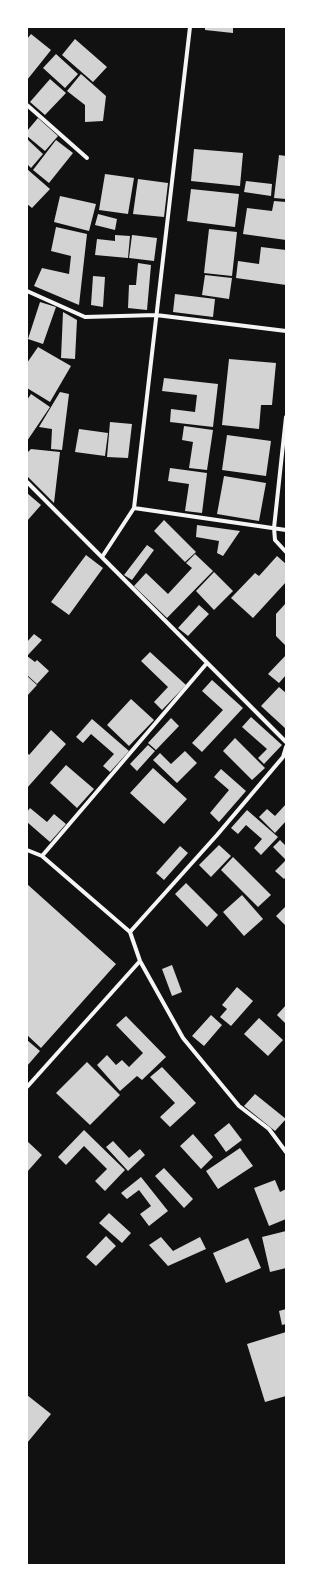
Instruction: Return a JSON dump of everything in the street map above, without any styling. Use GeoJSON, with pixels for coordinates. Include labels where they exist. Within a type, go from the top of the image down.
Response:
{"type":"FeatureCollection","features":[{"type":"Feature","properties":{"kind":"street"},"geometry":{"type":"LineString","coordinates":[[102,557],[134,508],[190,27]]}},
{"type":"Feature","properties":{"kind":"street"},"geometry":{"type":"LineString","coordinates":[[27,105],[87,158]]}},
{"type":"Feature","properties":{"kind":"street"},"geometry":{"type":"LineString","coordinates":[[27,291],[84,317],[156,316],[286,331]]}},
{"type":"Feature","properties":{"kind":"street"},"geometry":{"type":"LineString","coordinates":[[286,417],[274,528],[275,540],[286,552]]}},
{"type":"Feature","properties":{"kind":"street"},"geometry":{"type":"LineString","coordinates":[[27,482],[286,742]]}},
{"type":"Feature","properties":{"kind":"street"},"geometry":{"type":"LineString","coordinates":[[134,508],[286,530]]}},
{"type":"Feature","properties":{"kind":"street"},"geometry":{"type":"LineString","coordinates":[[42,856],[207,663]]}},
{"type":"Feature","properties":{"kind":"street"},"geometry":{"type":"LineString","coordinates":[[130,932],[217,835],[283,757],[286,747]]}},
{"type":"Feature","properties":{"kind":"street"},"geometry":{"type":"LineString","coordinates":[[27,850],[42,856],[130,932],[140,961],[183,1038],[239,1106],[269,1129],[286,1152]]}},
{"type":"Feature","properties":{"kind":"street"},"geometry":{"type":"LineString","coordinates":[[27,1087],[140,961]]}},
{"type":"Feature","properties":{"kind":"building"},"geometry":{"type":"Polygon","coordinates":[[[205,27],[233,27],[233,33],[205,30],[205,27]]]}},
{"type":"Feature","properties":{"kind":"building"},"geometry":{"type":"Polygon","coordinates":[[[31,34],[51,50],[27,80],[27,39],[31,34]]]}},
{"type":"Feature","properties":{"kind":"building"},"geometry":{"type":"Polygon","coordinates":[[[75,39],[107,67],[93,82],[62,55],[75,39]]]}},
{"type":"Feature","properties":{"kind":"building"},"geometry":{"type":"Polygon","coordinates":[[[56,54],[78,74],[65,88],[43,68],[56,54]]]}},
{"type":"Feature","properties":{"kind":"building"},"geometry":{"type":"Polygon","coordinates":[[[81,74],[106,96],[103,121],[85,122],[85,105],[67,91],[81,74]]]}},
{"type":"Feature","properties":{"kind":"building"},"geometry":{"type":"Polygon","coordinates":[[[50,79],[66,93],[45,115],[30,102],[50,79]]]}},
{"type":"Feature","properties":{"kind":"building"},"geometry":{"type":"Polygon","coordinates":[[[38,118],[58,136],[45,151],[27,136],[27,131],[38,118]]]}},
{"type":"Feature","properties":{"kind":"building"},"geometry":{"type":"Polygon","coordinates":[[[27,139],[43,154],[31,168],[27,164],[27,139]]]}},
{"type":"Feature","properties":{"kind":"building"},"geometry":{"type":"Polygon","coordinates":[[[56,140],[73,153],[49,183],[33,170],[56,140]]]}},
{"type":"Feature","properties":{"kind":"building"},"geometry":{"type":"Polygon","coordinates":[[[194,149],[243,153],[240,186],[191,181],[194,149]]]}},
{"type":"Feature","properties":{"kind":"building"},"geometry":{"type":"Polygon","coordinates":[[[279,155],[286,156],[286,199],[274,198],[279,155]]]}},
{"type":"Feature","properties":{"kind":"building"},"geometry":{"type":"Polygon","coordinates":[[[27,169],[50,189],[32,208],[27,204],[27,169]]]}},
{"type":"Feature","properties":{"kind":"building"},"geometry":{"type":"Polygon","coordinates":[[[105,174],[134,178],[128,214],[99,210],[105,174]]]}},
{"type":"Feature","properties":{"kind":"building"},"geometry":{"type":"Polygon","coordinates":[[[138,179],[168,183],[164,217],[133,214],[138,179]]]}},
{"type":"Feature","properties":{"kind":"building"},"geometry":{"type":"Polygon","coordinates":[[[246,181],[272,184],[271,196],[244,192],[246,181]]]}},
{"type":"Feature","properties":{"kind":"building"},"geometry":{"type":"Polygon","coordinates":[[[191,189],[239,194],[235,227],[187,221],[191,189]]]}},
{"type":"Feature","properties":{"kind":"building"},"geometry":{"type":"Polygon","coordinates":[[[60,196],[96,204],[89,231],[54,222],[60,196]]]}},
{"type":"Feature","properties":{"kind":"building"},"geometry":{"type":"Polygon","coordinates":[[[274,201],[286,202],[286,240],[243,234],[247,208],[272,211],[274,201]]]}},
{"type":"Feature","properties":{"kind":"building"},"geometry":{"type":"Polygon","coordinates":[[[98,214],[117,219],[115,230],[95,225],[98,214]]]}},
{"type":"Feature","properties":{"kind":"building"},"geometry":{"type":"Polygon","coordinates":[[[56,227],[87,234],[79,305],[34,286],[42,268],[69,274],[71,256],[51,251],[56,227]]]}},
{"type":"Feature","properties":{"kind":"building"},"geometry":{"type":"Polygon","coordinates":[[[209,229],[237,232],[232,276],[204,273],[209,229]]]}},
{"type":"Feature","properties":{"kind":"building"},"geometry":{"type":"Polygon","coordinates":[[[115,235],[130,236],[128,258],[95,255],[97,239],[115,241],[115,235]]]}},
{"type":"Feature","properties":{"kind":"building"},"geometry":{"type":"Polygon","coordinates":[[[132,235],[157,238],[154,261],[129,258],[132,235]]]}},
{"type":"Feature","properties":{"kind":"building"},"geometry":{"type":"Polygon","coordinates":[[[261,247],[286,250],[286,285],[236,278],[238,261],[259,264],[261,247]]]}},
{"type":"Feature","properties":{"kind":"building"},"geometry":{"type":"Polygon","coordinates":[[[138,263],[151,265],[147,310],[128,308],[129,285],[136,285],[138,263]]]}},
{"type":"Feature","properties":{"kind":"building"},"geometry":{"type":"Polygon","coordinates":[[[205,275],[232,278],[229,299],[202,295],[205,275]]]}},
{"type":"Feature","properties":{"kind":"building"},"geometry":{"type":"Polygon","coordinates":[[[93,276],[105,277],[103,307],[91,305],[93,276]]]}},
{"type":"Feature","properties":{"kind":"building"},"geometry":{"type":"Polygon","coordinates":[[[175,294],[215,299],[213,317],[173,312],[175,294]]]}},
{"type":"Feature","properties":{"kind":"building"},"geometry":{"type":"Polygon","coordinates":[[[40,302],[56,307],[43,344],[28,339],[40,302]]]}},
{"type":"Feature","properties":{"kind":"building"},"geometry":{"type":"Polygon","coordinates":[[[63,312],[77,320],[75,359],[61,358],[63,312]]]}},
{"type":"Feature","properties":{"kind":"building"},"geometry":{"type":"Polygon","coordinates":[[[38,347],[71,366],[50,402],[27,388],[27,363],[38,347]]]}},
{"type":"Feature","properties":{"kind":"building"},"geometry":{"type":"Polygon","coordinates":[[[229,359],[276,363],[272,405],[261,405],[259,429],[222,425],[229,359]]]}},
{"type":"Feature","properties":{"kind":"building"},"geometry":{"type":"Polygon","coordinates":[[[164,378],[218,384],[213,427],[170,422],[171,409],[195,412],[197,395],[162,391],[164,378]]]}},
{"type":"Feature","properties":{"kind":"building"},"geometry":{"type":"Polygon","coordinates":[[[60,392],[69,394],[62,450],[51,449],[52,429],[39,427],[60,392]]]}},
{"type":"Feature","properties":{"kind":"building"},"geometry":{"type":"Polygon","coordinates":[[[31,394],[50,407],[27,441],[27,400],[31,394]]]}},
{"type":"Feature","properties":{"kind":"building"},"geometry":{"type":"Polygon","coordinates":[[[110,422],[132,424],[128,458],[107,457],[110,422]]]}},
{"type":"Feature","properties":{"kind":"building"},"geometry":{"type":"Polygon","coordinates":[[[184,426],[213,430],[207,470],[189,468],[193,442],[182,440],[184,426]]]}},
{"type":"Feature","properties":{"kind":"building"},"geometry":{"type":"Polygon","coordinates":[[[79,429],[108,433],[105,456],[75,452],[79,429]]]}},
{"type":"Feature","properties":{"kind":"building"},"geometry":{"type":"Polygon","coordinates":[[[227,435],[271,441],[266,476],[222,470],[227,435]]]}},
{"type":"Feature","properties":{"kind":"building"},"geometry":{"type":"Polygon","coordinates":[[[31,449],[60,452],[54,503],[27,476],[27,453],[31,449]]]}},
{"type":"Feature","properties":{"kind":"building"},"geometry":{"type":"Polygon","coordinates":[[[170,468],[207,473],[202,513],[185,511],[189,484],[168,481],[170,468]]]}},
{"type":"Feature","properties":{"kind":"building"},"geometry":{"type":"Polygon","coordinates":[[[224,476],[266,483],[259,521],[217,514],[224,476]]]}},
{"type":"Feature","properties":{"kind":"building"},"geometry":{"type":"Polygon","coordinates":[[[27,493],[41,505],[27,521],[27,493]]]}},
{"type":"Feature","properties":{"kind":"building"},"geometry":{"type":"Polygon","coordinates":[[[164,520],[196,552],[185,562],[154,531],[164,520]]]}},
{"type":"Feature","properties":{"kind":"building"},"geometry":{"type":"Polygon","coordinates":[[[197,525],[240,531],[223,556],[217,553],[219,541],[196,537],[197,525]]]}},
{"type":"Feature","properties":{"kind":"building"},"geometry":{"type":"Polygon","coordinates":[[[147,545],[154,550],[132,580],[124,575],[147,545]]]}},
{"type":"Feature","properties":{"kind":"building"},"geometry":{"type":"Polygon","coordinates":[[[195,554],[213,571],[167,618],[134,586],[146,573],[168,594],[192,568],[186,563],[195,554]]]}},
{"type":"Feature","properties":{"kind":"building"},"geometry":{"type":"Polygon","coordinates":[[[86,555],[103,568],[69,615],[51,602],[86,555]]]}},
{"type":"Feature","properties":{"kind":"building"},"geometry":{"type":"Polygon","coordinates":[[[277,556],[286,564],[286,582],[253,618],[231,598],[255,573],[259,576],[277,556]]]}},
{"type":"Feature","properties":{"kind":"building"},"geometry":{"type":"Polygon","coordinates":[[[214,572],[233,591],[214,610],[196,591],[214,572]]]}},
{"type":"Feature","properties":{"kind":"building"},"geometry":{"type":"Polygon","coordinates":[[[286,603],[286,646],[276,636],[276,614],[286,603]]]}},
{"type":"Feature","properties":{"kind":"building"},"geometry":{"type":"Polygon","coordinates":[[[199,605],[209,614],[188,636],[178,628],[199,605]]]}},
{"type":"Feature","properties":{"kind":"building"},"geometry":{"type":"Polygon","coordinates":[[[34,634],[42,640],[27,656],[27,642],[34,634]]]}},
{"type":"Feature","properties":{"kind":"building"},"geometry":{"type":"Polygon","coordinates":[[[150,652],[186,685],[162,710],[154,702],[168,687],[141,661],[150,652]]]}},
{"type":"Feature","properties":{"kind":"building"},"geometry":{"type":"Polygon","coordinates":[[[286,655],[286,675],[279,683],[268,674],[286,655]]]}},
{"type":"Feature","properties":{"kind":"building"},"geometry":{"type":"Polygon","coordinates":[[[27,656],[35,662],[37,660],[49,671],[37,684],[27,675],[27,656]]]}},
{"type":"Feature","properties":{"kind":"building"},"geometry":{"type":"Polygon","coordinates":[[[27,676],[37,685],[27,696],[27,676]]]}},
{"type":"Feature","properties":{"kind":"building"},"geometry":{"type":"Polygon","coordinates":[[[212,680],[243,708],[202,752],[192,743],[223,710],[202,691],[212,680]]]}},
{"type":"Feature","properties":{"kind":"building"},"geometry":{"type":"Polygon","coordinates":[[[279,687],[286,693],[286,729],[261,706],[279,687]]]}},
{"type":"Feature","properties":{"kind":"building"},"geometry":{"type":"Polygon","coordinates":[[[131,699],[154,720],[129,746],[107,725],[131,699]]]}},
{"type":"Feature","properties":{"kind":"building"},"geometry":{"type":"Polygon","coordinates":[[[251,717],[282,745],[264,764],[258,758],[267,749],[242,727],[251,717]]]}},
{"type":"Feature","properties":{"kind":"building"},"geometry":{"type":"Polygon","coordinates":[[[171,718],[179,726],[156,750],[148,743],[171,718]]]}},
{"type":"Feature","properties":{"kind":"building"},"geometry":{"type":"Polygon","coordinates":[[[92,719],[129,751],[110,772],[103,766],[114,754],[91,734],[83,743],[76,737],[92,719]]]}},
{"type":"Feature","properties":{"kind":"building"},"geometry":{"type":"Polygon","coordinates":[[[51,730],[66,744],[27,788],[27,752],[29,755],[51,730]]]}},
{"type":"Feature","properties":{"kind":"building"},"geometry":{"type":"Polygon","coordinates":[[[235,738],[265,768],[252,780],[223,751],[235,738]]]}},
{"type":"Feature","properties":{"kind":"building"},"geometry":{"type":"Polygon","coordinates":[[[148,745],[155,751],[137,771],[130,764],[148,745]]]}},
{"type":"Feature","properties":{"kind":"building"},"geometry":{"type":"Polygon","coordinates":[[[185,751],[197,763],[177,783],[153,760],[160,753],[171,764],[185,751]]]}},
{"type":"Feature","properties":{"kind":"building"},"geometry":{"type":"Polygon","coordinates":[[[66,765],[94,789],[77,808],[50,783],[66,765]]]}},
{"type":"Feature","properties":{"kind":"building"},"geometry":{"type":"Polygon","coordinates":[[[153,768],[187,799],[164,824],[130,793],[153,768]]]}},
{"type":"Feature","properties":{"kind":"building"},"geometry":{"type":"Polygon","coordinates":[[[221,769],[246,791],[219,822],[210,813],[229,790],[214,777],[221,769]]]}},
{"type":"Feature","properties":{"kind":"building"},"geometry":{"type":"Polygon","coordinates":[[[286,804],[286,821],[275,833],[259,817],[267,809],[275,816],[286,804]]]}},
{"type":"Feature","properties":{"kind":"building"},"geometry":{"type":"Polygon","coordinates":[[[30,808],[47,822],[54,814],[66,824],[50,842],[27,822],[27,812],[30,808]]]}},
{"type":"Feature","properties":{"kind":"building"},"geometry":{"type":"Polygon","coordinates":[[[247,810],[278,837],[261,855],[254,848],[262,839],[246,825],[238,834],[231,828],[247,810]]]}},
{"type":"Feature","properties":{"kind":"building"},"geometry":{"type":"Polygon","coordinates":[[[280,840],[286,846],[286,860],[273,847],[280,840]]]}},
{"type":"Feature","properties":{"kind":"building"},"geometry":{"type":"Polygon","coordinates":[[[219,845],[231,856],[211,877],[199,865],[219,845]]]}},
{"type":"Feature","properties":{"kind":"building"},"geometry":{"type":"Polygon","coordinates":[[[180,846],[188,853],[164,880],[156,873],[180,846]]]}},
{"type":"Feature","properties":{"kind":"building"},"geometry":{"type":"Polygon","coordinates":[[[233,857],[271,895],[258,907],[221,870],[233,857]]]}},
{"type":"Feature","properties":{"kind":"building"},"geometry":{"type":"Polygon","coordinates":[[[286,860],[286,877],[284,879],[275,871],[286,860]]]}},
{"type":"Feature","properties":{"kind":"building"},"geometry":{"type":"Polygon","coordinates":[[[186,883],[218,915],[207,927],[175,894],[186,883]]]}},
{"type":"Feature","properties":{"kind":"building"},"geometry":{"type":"Polygon","coordinates":[[[27,884],[116,964],[41,1048],[27,1035],[27,884]]]}},
{"type":"Feature","properties":{"kind":"building"},"geometry":{"type":"Polygon","coordinates":[[[242,895],[263,919],[244,936],[223,912],[242,895]]]}},
{"type":"Feature","properties":{"kind":"building"},"geometry":{"type":"Polygon","coordinates":[[[286,906],[286,926],[276,916],[286,906]]]}},
{"type":"Feature","properties":{"kind":"building"},"geometry":{"type":"Polygon","coordinates":[[[172,965],[182,992],[172,996],[162,969],[172,965]]]}},
{"type":"Feature","properties":{"kind":"building"},"geometry":{"type":"Polygon","coordinates":[[[237,987],[253,1001],[231,1026],[220,1017],[227,1009],[222,1005],[237,987]]]}},
{"type":"Feature","properties":{"kind":"building"},"geometry":{"type":"Polygon","coordinates":[[[286,1005],[286,1024],[277,1015],[286,1005]]]}},
{"type":"Feature","properties":{"kind":"building"},"geometry":{"type":"Polygon","coordinates":[[[211,1015],[222,1025],[204,1046],[192,1036],[211,1015]]]}},
{"type":"Feature","properties":{"kind":"building"},"geometry":{"type":"Polygon","coordinates":[[[126,1016],[166,1057],[142,1080],[137,1076],[120,1091],[97,1065],[107,1055],[116,1065],[122,1060],[129,1067],[143,1053],[116,1025],[126,1016]]]}},
{"type":"Feature","properties":{"kind":"building"},"geometry":{"type":"Polygon","coordinates":[[[259,1018],[283,1040],[268,1056],[244,1034],[259,1018]]]}},
{"type":"Feature","properties":{"kind":"building"},"geometry":{"type":"Polygon","coordinates":[[[27,1040],[40,1051],[27,1066],[27,1040]]]}},
{"type":"Feature","properties":{"kind":"building"},"geometry":{"type":"Polygon","coordinates":[[[87,1062],[120,1095],[90,1125],[56,1093],[87,1062]]]}},
{"type":"Feature","properties":{"kind":"building"},"geometry":{"type":"Polygon","coordinates":[[[162,1067],[196,1103],[170,1127],[160,1117],[175,1103],[150,1077],[162,1067]]]}},
{"type":"Feature","properties":{"kind":"building"},"geometry":{"type":"Polygon","coordinates":[[[255,1094],[286,1119],[275,1131],[244,1106],[255,1094]]]}},
{"type":"Feature","properties":{"kind":"building"},"geometry":{"type":"Polygon","coordinates":[[[229,1123],[242,1140],[226,1152],[214,1135],[229,1123]]]}},
{"type":"Feature","properties":{"kind":"building"},"geometry":{"type":"Polygon","coordinates":[[[84,1130],[125,1170],[105,1191],[95,1181],[107,1169],[84,1146],[66,1165],[58,1157],[84,1130]]]}},
{"type":"Feature","properties":{"kind":"building"},"geometry":{"type":"Polygon","coordinates":[[[193,1134],[213,1157],[201,1169],[180,1146],[193,1134]]]}},
{"type":"Feature","properties":{"kind":"building"},"geometry":{"type":"Polygon","coordinates":[[[27,1141],[42,1155],[27,1172],[27,1141]]]}},
{"type":"Feature","properties":{"kind":"building"},"geometry":{"type":"Polygon","coordinates":[[[113,1141],[129,1158],[140,1149],[145,1155],[128,1171],[106,1147],[113,1141]]]}},
{"type":"Feature","properties":{"kind":"building"},"geometry":{"type":"Polygon","coordinates":[[[240,1148],[253,1166],[218,1189],[206,1171],[240,1148]]]}},
{"type":"Feature","properties":{"kind":"building"},"geometry":{"type":"Polygon","coordinates":[[[164,1168],[193,1199],[184,1208],[155,1176],[164,1168]]]}},
{"type":"Feature","properties":{"kind":"building"},"geometry":{"type":"Polygon","coordinates":[[[141,1177],[168,1211],[149,1226],[140,1214],[151,1206],[139,1190],[127,1199],[121,1193],[141,1177]]]}},
{"type":"Feature","properties":{"kind":"building"},"geometry":{"type":"Polygon","coordinates":[[[275,1180],[280,1192],[286,1189],[286,1219],[269,1226],[254,1188],[275,1180]]]}},
{"type":"Feature","properties":{"kind":"building"},"geometry":{"type":"Polygon","coordinates":[[[109,1213],[131,1233],[122,1243],[99,1223],[109,1213]]]}},
{"type":"Feature","properties":{"kind":"building"},"geometry":{"type":"Polygon","coordinates":[[[286,1231],[286,1268],[270,1272],[262,1237],[286,1231]]]}},
{"type":"Feature","properties":{"kind":"building"},"geometry":{"type":"Polygon","coordinates":[[[106,1236],[116,1246],[96,1266],[86,1257],[106,1236]]]}},
{"type":"Feature","properties":{"kind":"building"},"geometry":{"type":"Polygon","coordinates":[[[161,1237],[173,1251],[200,1237],[206,1249],[168,1266],[149,1245],[161,1237]]]}},
{"type":"Feature","properties":{"kind":"building"},"geometry":{"type":"Polygon","coordinates":[[[248,1238],[261,1268],[226,1283],[213,1253],[248,1238]]]}},
{"type":"Feature","properties":{"kind":"building"},"geometry":{"type":"Polygon","coordinates":[[[286,1309],[286,1324],[282,1325],[279,1311],[286,1309]]]}},
{"type":"Feature","properties":{"kind":"building"},"geometry":{"type":"Polygon","coordinates":[[[286,1332],[286,1396],[265,1402],[247,1344],[286,1332]]]}},
{"type":"Feature","properties":{"kind":"building"},"geometry":{"type":"Polygon","coordinates":[[[27,1395],[51,1414],[27,1443],[27,1395]]]}}]}
